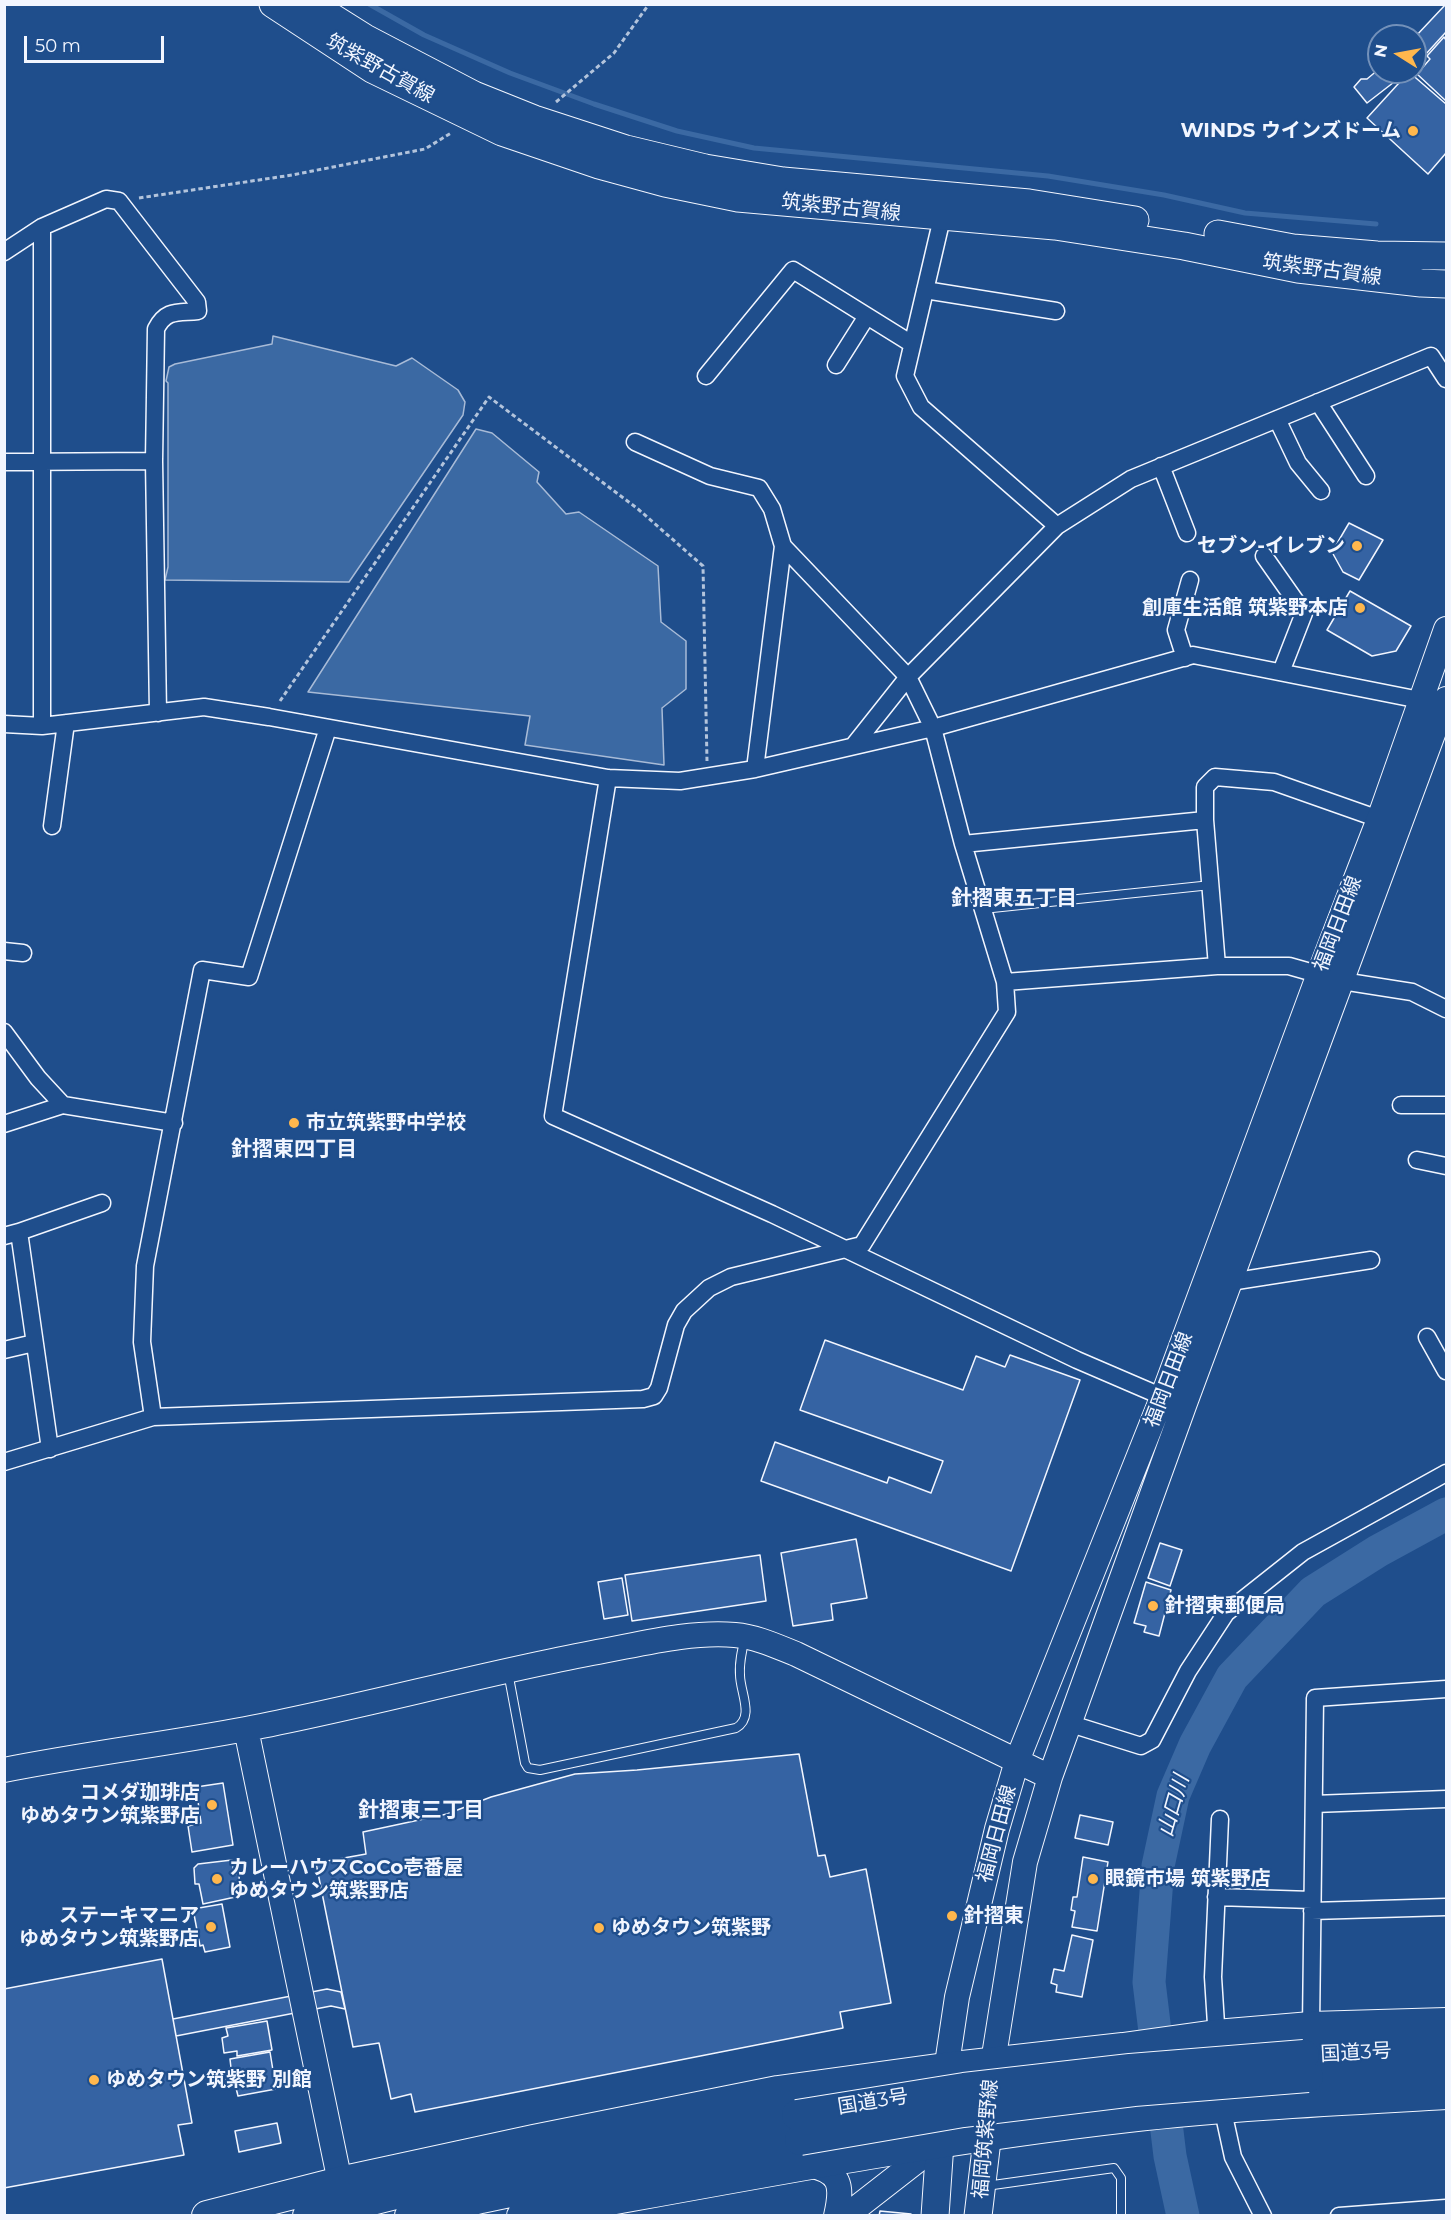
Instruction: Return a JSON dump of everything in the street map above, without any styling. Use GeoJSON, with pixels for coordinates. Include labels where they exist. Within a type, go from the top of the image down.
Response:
{"type":"FeatureCollection","features":[{"type":"Feature","properties":{"kind":"highway"},"geometry":{"type":"LineString","coordinates":[[207,2216],[340,2182],[778,2091],[945,2067],[1211,2036],[1308,2053],[1446,2023]]}},
{"type":"Feature","properties":{"kind":"highway","name":"国道3号"},"geometry":{"type":"LineString","coordinates":[[410,2216],[628,2167],[963,2112],[1134,2091],[1308,2053],[1446,2048]]}},
{"type":"Feature","properties":{"kind":"highway","name":"国道3号"},"geometry":{"type":"LineString","coordinates":[[1308,2053],[1446,2071]]}},
{"type":"Feature","properties":{"kind":"highway"},"geometry":{"type":"LineString","coordinates":[[522,2216],[802,2140],[940,2143],[1129,2117],[1446,2094]]}},
{"type":"Feature","properties":{"kind":"highway","name":"国道3号"},"geometry":{"type":"LineString","coordinates":[[308,2216],[479,2173],[802,2140]]}},
{"type":"Feature","properties":{"kind":"main road","name":"筑紫野古賀線"},"geometry":{"type":"LineString","coordinates":[[273,4],[372,69],[502,132],[599,165],[676,185],[738,198],[942,218],[1055,226],[1184,246],[1298,269],[1446,284]]}},
{"type":"Feature","properties":{"kind":"main road","name":"筑紫野古賀線"},"geometry":{"type":"LineString","coordinates":[[311,4],[365,38],[474,95],[626,149],[705,168],[783,181],[1029,203],[1293,248],[1377,255],[1446,256]]}},
{"type":"Feature","properties":{"kind":"main road","name":"福岡日田線"},"geometry":{"type":"LineString","coordinates":[[846,2216],[940,2143],[973,2103],[993,2062],[1025,1862],[1050,1777],[1071,1724],[1174,1400],[1219,1278],[1319,974],[1379,819],[1446,628]]}},
{"type":"Feature","properties":{"kind":"main road"},"geometry":{"type":"LineString","coordinates":[[1420,700],[1446,703]]}},
{"type":"Feature","properties":{"kind":"main road","name":"福岡日田線"},"geometry":{"type":"LineString","coordinates":[[1219,1278],[1342,981],[1446,703]]}},
{"type":"Feature","properties":{"kind":"main road","name":"福岡日田線"},"geometry":{"type":"LineString","coordinates":[[940,2143],[945,2067],[957,1997],[997,1829],[1017,1761],[1174,1400]]}},
{"type":"Feature","properties":{"kind":"main road"},"geometry":{"type":"LineString","coordinates":[[4,1770],[62,1758],[246,1729],[387,1699],[507,1670],[698,1636],[745,1637],[796,1654],[1050,1777]]}},
{"type":"Feature","properties":{"kind":"main road"},"geometry":{"type":"LineString","coordinates":[[246,1729],[340,2182]]}},
{"type":"Feature","properties":{"kind":"main road","name":"福岡筑紫野線"},"geometry":{"type":"LineString","coordinates":[[978,2216],[988,2136],[993,2062]]}},
{"type":"Feature","properties":{"kind":"main road"},"geometry":{"type":"LineString","coordinates":[[802,2140],[836,2179],[840,2193],[836,2216]]}},
{"type":"Feature","properties":{"kind":"main road"},"geometry":{"type":"LineString","coordinates":[[935,2216],[940,2143]]}},
{"type":"Feature","properties":{"kind":"street"},"geometry":{"type":"LineString","coordinates":[[4,252],[42,227],[106,199],[119,201],[197,302],[198,311],[168,313],[156,329],[154,461],[158,713]]}},
{"type":"Feature","properties":{"kind":"street"},"geometry":{"type":"LineString","coordinates":[[942,218],[905,376],[921,407],[1057,526]]}},
{"type":"Feature","properties":{"kind":"street"},"geometry":{"type":"LineString","coordinates":[[42,227],[42,726]]}},
{"type":"Feature","properties":{"kind":"street"},"geometry":{"type":"LineString","coordinates":[[706,376],[793,270],[912,344]]}},
{"type":"Feature","properties":{"kind":"street"},"geometry":{"type":"LineString","coordinates":[[925,290],[1056,311]]}},
{"type":"Feature","properties":{"kind":"street"},"geometry":{"type":"LineString","coordinates":[[836,365],[867,316]]}},
{"type":"Feature","properties":{"kind":"street"},"geometry":{"type":"LineString","coordinates":[[854,745],[908,677],[1057,526],[1131,479],[1431,356],[1446,379]]}},
{"type":"Feature","properties":{"kind":"street"},"geometry":{"type":"LineString","coordinates":[[1318,402],[1366,476]]}},
{"type":"Feature","properties":{"kind":"street"},"geometry":{"type":"LineString","coordinates":[[1276,419],[1298,463],[1321,491]]}},
{"type":"Feature","properties":{"kind":"street"},"geometry":{"type":"LineString","coordinates":[[635,442],[710,476],[759,488],[771,509],[783,546],[755,769]]}},
{"type":"Feature","properties":{"kind":"street"},"geometry":{"type":"LineString","coordinates":[[4,462],[154,461]]}},
{"type":"Feature","properties":{"kind":"street"},"geometry":{"type":"LineString","coordinates":[[1161,466],[1187,533]]}},
{"type":"Feature","properties":{"kind":"street"},"geometry":{"type":"LineString","coordinates":[[4,1462],[153,1417],[643,1399],[654,1396],[659,1388],[676,1325],[684,1311],[709,1288],[731,1277],[862,1245],[1007,1012],[1005,982],[963,844],[933,728],[908,677],[783,546]]}},
{"type":"Feature","properties":{"kind":"street"},"geometry":{"type":"LineString","coordinates":[[1264,556],[1304,613],[1281,672]]}},
{"type":"Feature","properties":{"kind":"street"},"geometry":{"type":"LineString","coordinates":[[1185,658],[1176,630],[1190,580]]}},
{"type":"Feature","properties":{"kind":"street"},"geometry":{"type":"LineString","coordinates":[[5,729],[204,707],[608,778],[680,781],[755,769],[933,728],[1193,655],[1420,700]]}},
{"type":"Feature","properties":{"kind":"street"},"geometry":{"type":"LineString","coordinates":[[52,826],[66,723]]}},
{"type":"Feature","properties":{"kind":"street"},"geometry":{"type":"LineString","coordinates":[[153,1417],[142,1342],[145,1266],[202,970],[249,977],[328,728]]}},
{"type":"Feature","properties":{"kind":"street"},"geometry":{"type":"LineString","coordinates":[[1218,966],[1204,820],[1205,787],[1215,777],[1274,782],[1379,819]]}},
{"type":"Feature","properties":{"kind":"street"},"geometry":{"type":"LineString","coordinates":[[608,778],[553,1116],[1174,1400]]}},
{"type":"Feature","properties":{"kind":"street"},"geometry":{"type":"LineString","coordinates":[[963,844],[1204,820]]}},
{"type":"Feature","properties":{"kind":"street"},"geometry":{"type":"LineString","coordinates":[[4,951],[23,953]]}},
{"type":"Feature","properties":{"kind":"street"},"geometry":{"type":"LineString","coordinates":[[1005,982],[1218,966],[1289,966],[1342,981],[1412,992],[1446,1010]]}},
{"type":"Feature","properties":{"kind":"street"},"geometry":{"type":"LineString","coordinates":[[4,1032],[10,1048],[63,1105]]}},
{"type":"Feature","properties":{"kind":"street"},"geometry":{"type":"LineString","coordinates":[[1401,1105],[1439,1104],[1446,1106]]}},
{"type":"Feature","properties":{"kind":"street"},"geometry":{"type":"LineString","coordinates":[[4,1124],[63,1105],[174,1123]]}},
{"type":"Feature","properties":{"kind":"street"},"geometry":{"type":"LineString","coordinates":[[1417,1160],[1446,1166]]}},
{"type":"Feature","properties":{"kind":"street"},"geometry":{"type":"LineString","coordinates":[[50,1449],[34,1343],[12,1234],[102,1203]]}},
{"type":"Feature","properties":{"kind":"street"},"geometry":{"type":"LineString","coordinates":[[1219,1278],[1371,1260]]}},
{"type":"Feature","properties":{"kind":"street"},"geometry":{"type":"LineString","coordinates":[[1427,1337],[1446,1371]]}},
{"type":"Feature","properties":{"kind":"street"},"geometry":{"type":"LineString","coordinates":[[4,1350],[34,1343]]}},
{"type":"Feature","properties":{"kind":"street"},"geometry":{"type":"LineString","coordinates":[[1071,1724],[1141,1746],[1152,1740],[1188,1671],[1226,1613],[1303,1552],[1446,1473]]}},
{"type":"Feature","properties":{"kind":"street"},"geometry":{"type":"LineString","coordinates":[[1308,2053],[1315,1698],[1446,1689]]}},
{"type":"Feature","properties":{"kind":"street"},"geometry":{"type":"LineString","coordinates":[[1314,1804],[1446,1799]]}},
{"type":"Feature","properties":{"kind":"street"},"geometry":{"type":"LineString","coordinates":[[1220,1819],[1211,2036],[1215,2110],[1233,2157],[1263,2216]]}},
{"type":"Feature","properties":{"kind":"street"},"geometry":{"type":"LineString","coordinates":[[1216,1897],[1312,1905],[1446,1907]]}},
{"type":"Feature","properties":{"kind":"street"},"geometry":{"type":"LineString","coordinates":[[1340,2216],[1446,2208]]}},
{"type":"Feature","properties":{"kind":"lane"},"geometry":{"type":"LineString","coordinates":[[983,909],[1211,885]]}},
{"type":"Feature","properties":{"kind":"lane"},"geometry":{"type":"LineString","coordinates":[[507,1670],[525,1763],[528,1768],[540,1770],[742,1725],[746,1707],[740,1677],[745,1637]]}},
{"type":"Feature","properties":{"kind":"lane"},"geometry":{"type":"LineString","coordinates":[[983,2187],[1114,2168],[1121,2178],[1121,2216]]}},
{"type":"Feature","properties":{"kind":"path"},"geometry":{"type":"LineString","coordinates":[[534,118],[614,52],[649,4]]}},
{"type":"Feature","properties":{"kind":"path"},"geometry":{"type":"LineString","coordinates":[[119,201],[292,175],[425,149],[474,119]]}},
{"type":"Feature","properties":{"kind":"path"},"geometry":{"type":"LineString","coordinates":[[269,717],[489,397],[638,508],[703,566],[707,777]]}},
{"type":"Feature","properties":{"kind":"water"},"geometry":{"type":"Polygon","coordinates":[[[273,336],[396,366],[412,358],[458,390],[465,402],[463,415],[349,582],[165,580],[168,567],[168,383],[166,381],[169,367],[272,344],[273,336]]]}},
{"type":"Feature","properties":{"kind":"water"},"geometry":{"type":"Polygon","coordinates":[[[476,429],[492,433],[539,472],[537,482],[566,514],[579,512],[658,566],[661,622],[686,641],[686,689],[662,708],[664,765],[525,745],[530,716],[308,692],[476,429]]]}},
{"type":"Feature","properties":{"kind":"building"},"geometry":{"type":"Polygon","coordinates":[[[1446,4],[1446,32],[1427,53],[1427,24],[1446,4]]]}},
{"type":"Feature","properties":{"kind":"building"},"geometry":{"type":"Polygon","coordinates":[[[1444,37],[1446,40],[1446,101],[1427,83],[1427,62],[1430,59],[1427,56],[1444,37]]]}},
{"type":"Feature","properties":{"kind":"building"},"geometry":{"type":"Polygon","coordinates":[[[1361,79],[1367,79],[1367,84],[1392,84],[1367,103],[1354,87],[1361,79]]]}},
{"type":"Feature","properties":{"kind":"building","name":"WINDS ウインズドーム"},"geometry":{"type":"Polygon","coordinates":[[[1398,84],[1423,84],[1446,104],[1446,153],[1428,174],[1367,118],[1398,84]]]}},
{"type":"Feature","properties":{"kind":"building","name":"セブン-イレブン"},"geometry":{"type":"Polygon","coordinates":[[[1349,523],[1383,540],[1359,580],[1343,572],[1332,552],[1349,523]]]}},
{"type":"Feature","properties":{"kind":"building","name":"創庫生活館 筑紫野本店"},"geometry":{"type":"Polygon","coordinates":[[[1350,591],[1411,626],[1396,651],[1372,656],[1327,630],[1350,591]]]}},
{"type":"Feature","properties":{"kind":"building"},"geometry":{"type":"Polygon","coordinates":[[[825,1340],[963,1390],[976,1356],[1005,1367],[1010,1355],[1080,1380],[1011,1571],[761,1481],[775,1442],[887,1483],[889,1477],[931,1493],[943,1461],[800,1410],[825,1340]]]}},
{"type":"Feature","properties":{"kind":"building"},"geometry":{"type":"Polygon","coordinates":[[[856,1539],[867,1598],[831,1604],[833,1620],[793,1626],[781,1553],[856,1539]]]}},
{"type":"Feature","properties":{"kind":"building"},"geometry":{"type":"Polygon","coordinates":[[[1160,1543],[1182,1550],[1170,1586],[1148,1578],[1160,1543]]]}},
{"type":"Feature","properties":{"kind":"building"},"geometry":{"type":"Polygon","coordinates":[[[760,1555],[766,1601],[632,1621],[625,1575],[760,1555]]]}},
{"type":"Feature","properties":{"kind":"building"},"geometry":{"type":"Polygon","coordinates":[[[622,1578],[628,1615],[604,1619],[598,1582],[622,1578]]]}},
{"type":"Feature","properties":{"kind":"building","name":"針摺東郵便局"},"geometry":{"type":"Polygon","coordinates":[[[1146,1582],[1171,1590],[1159,1636],[1144,1632],[1146,1626],[1134,1623],[1146,1582]]]}},
{"type":"Feature","properties":{"kind":"building","name":"ゆめタウン筑紫野"},"geometry":{"type":"Polygon","coordinates":[[[799,1754],[818,1856],[825,1855],[830,1877],[866,1869],[891,2003],[840,2012],[843,2028],[415,2112],[411,2094],[391,2099],[379,2043],[353,2047],[316,1863],[366,1854],[363,1832],[447,1814],[491,1797],[575,1774],[799,1754]]]}},
{"type":"Feature","properties":{"kind":"building","name":"コメダ珈琲店 ゆめタウン筑紫野店"},"geometry":{"type":"Polygon","coordinates":[[[223,1783],[233,1845],[192,1852],[188,1826],[201,1823],[196,1787],[223,1783]]]}},
{"type":"Feature","properties":{"kind":"building"},"geometry":{"type":"Polygon","coordinates":[[[1080,1815],[1113,1822],[1108,1845],[1075,1838],[1080,1815]]]}},
{"type":"Feature","properties":{"kind":"building","name":"眼鏡市場 筑紫野店"},"geometry":{"type":"Polygon","coordinates":[[[1083,1857],[1108,1862],[1097,1931],[1072,1927],[1075,1911],[1071,1910],[1073,1897],[1077,1897],[1083,1857]]]}},
{"type":"Feature","properties":{"kind":"building","name":"カレーハウスCoCo壱番屋 ゆめタウン筑紫野店"},"geometry":{"type":"Polygon","coordinates":[[[232,1860],[234,1874],[239,1874],[240,1896],[203,1904],[199,1884],[195,1884],[194,1868],[198,1864],[232,1860]]]}},
{"type":"Feature","properties":{"kind":"building","name":"ステーキマニア ゆめタウン筑紫野店"},"geometry":{"type":"Polygon","coordinates":[[[222,1904],[230,1947],[205,1952],[203,1945],[200,1946],[193,1909],[222,1904]]]}},
{"type":"Feature","properties":{"kind":"building"},"geometry":{"type":"Polygon","coordinates":[[[1072,1935],[1093,1940],[1082,1997],[1056,1992],[1057,1985],[1051,1983],[1054,1969],[1064,1971],[1072,1935]]]}},
{"type":"Feature","properties":{"kind":"building","name":"ゆめタウン筑紫野 別館"},"geometry":{"type":"Polygon","coordinates":[[[162,1959],[192,2123],[178,2125],[184,2155],[4,2188],[4,1989],[162,1959]]]}},
{"type":"Feature","properties":{"kind":"building"},"geometry":{"type":"Polygon","coordinates":[[[327,1989],[341,1992],[345,2009],[331,2006],[176,2036],[173,2019],[327,1989]]]}},
{"type":"Feature","properties":{"kind":"building"},"geometry":{"type":"Polygon","coordinates":[[[267,2021],[272,2050],[237,2056],[237,2051],[224,2053],[222,2038],[228,2036],[226,2028],[267,2021]]]}},
{"type":"Feature","properties":{"kind":"building"},"geometry":{"type":"Polygon","coordinates":[[[270,2052],[276,2089],[238,2096],[235,2084],[225,2080],[225,2071],[231,2068],[230,2059],[270,2052]]]}},
{"type":"Feature","properties":{"kind":"building"},"geometry":{"type":"Polygon","coordinates":[[[277,2123],[281,2143],[239,2152],[235,2131],[277,2123]]]}},
{"type":"Feature","properties":{"kind":"building"},"geometry":{"type":"Polygon","coordinates":[[[880,2211],[911,2214],[911,2216],[879,2216],[880,2211]]]}},
{"type":"Feature","properties":{"kind":"waterway"},"geometry":{"type":"LineString","coordinates":[[369,4],[424,35],[510,73],[677,131],[754,148],[1048,176],[1164,195],[1245,213],[1376,224]]}},
{"type":"Feature","properties":{"kind":"waterway","name":"山口川"},"geometry":{"type":"LineString","coordinates":[[1183,2216],[1170,2156],[1149,1982],[1158,1866],[1173,1796],[1195,1745],[1232,1677],[1313,1592],[1378,1551],[1446,1514]]}},
{"type":"Feature","properties":{"kind":"place","name":"WINDS ウインズドーム"},"geometry":{"type":"Point","coordinates":[1413,131]}},
{"type":"Feature","properties":{"kind":"place","name":"セブン-イレブン"},"geometry":{"type":"Point","coordinates":[1357,546]}},
{"type":"Feature","properties":{"kind":"place","name":"創庫生活館 筑紫野本店"},"geometry":{"type":"Point","coordinates":[1360,608]}},
{"type":"Feature","properties":{"kind":"place","name":"市立筑紫野中学校"},"geometry":{"type":"Point","coordinates":[294,1123]}},
{"type":"Feature","properties":{"kind":"place","name":"針摺東郵便局"},"geometry":{"type":"Point","coordinates":[1153,1606]}},
{"type":"Feature","properties":{"kind":"place","name":"コメダ珈琲店 ゆめタウン筑紫野店"},"geometry":{"type":"Point","coordinates":[212,1805]}},
{"type":"Feature","properties":{"kind":"place","name":"カレーハウスCoCo壱番屋 ゆめタウン筑紫野店"},"geometry":{"type":"Point","coordinates":[217,1879]}},
{"type":"Feature","properties":{"kind":"place","name":"眼鏡市場 筑紫野店"},"geometry":{"type":"Point","coordinates":[1093,1879]}},
{"type":"Feature","properties":{"kind":"place","name":"針摺東"},"geometry":{"type":"Point","coordinates":[952,1916]}},
{"type":"Feature","properties":{"kind":"place","name":"ステーキマニア ゆめタウン筑紫野店"},"geometry":{"type":"Point","coordinates":[211,1927]}},
{"type":"Feature","properties":{"kind":"place","name":"ゆめタウン筑紫野"},"geometry":{"type":"Point","coordinates":[599,1928]}},
{"type":"Feature","properties":{"kind":"place","name":"ゆめタウン筑紫野 別館"},"geometry":{"type":"Point","coordinates":[94,2080]}},
{"type":"Feature","properties":{"kind":"district","name":"針摺東五丁目"},"geometry":{"type":"Point","coordinates":[1014,899]}},
{"type":"Feature","properties":{"kind":"district","name":"針摺東四丁目"},"geometry":{"type":"Point","coordinates":[294,1150]}},
{"type":"Feature","properties":{"kind":"district","name":"針摺東三丁目"},"geometry":{"type":"Point","coordinates":[421,1811]}}]}
